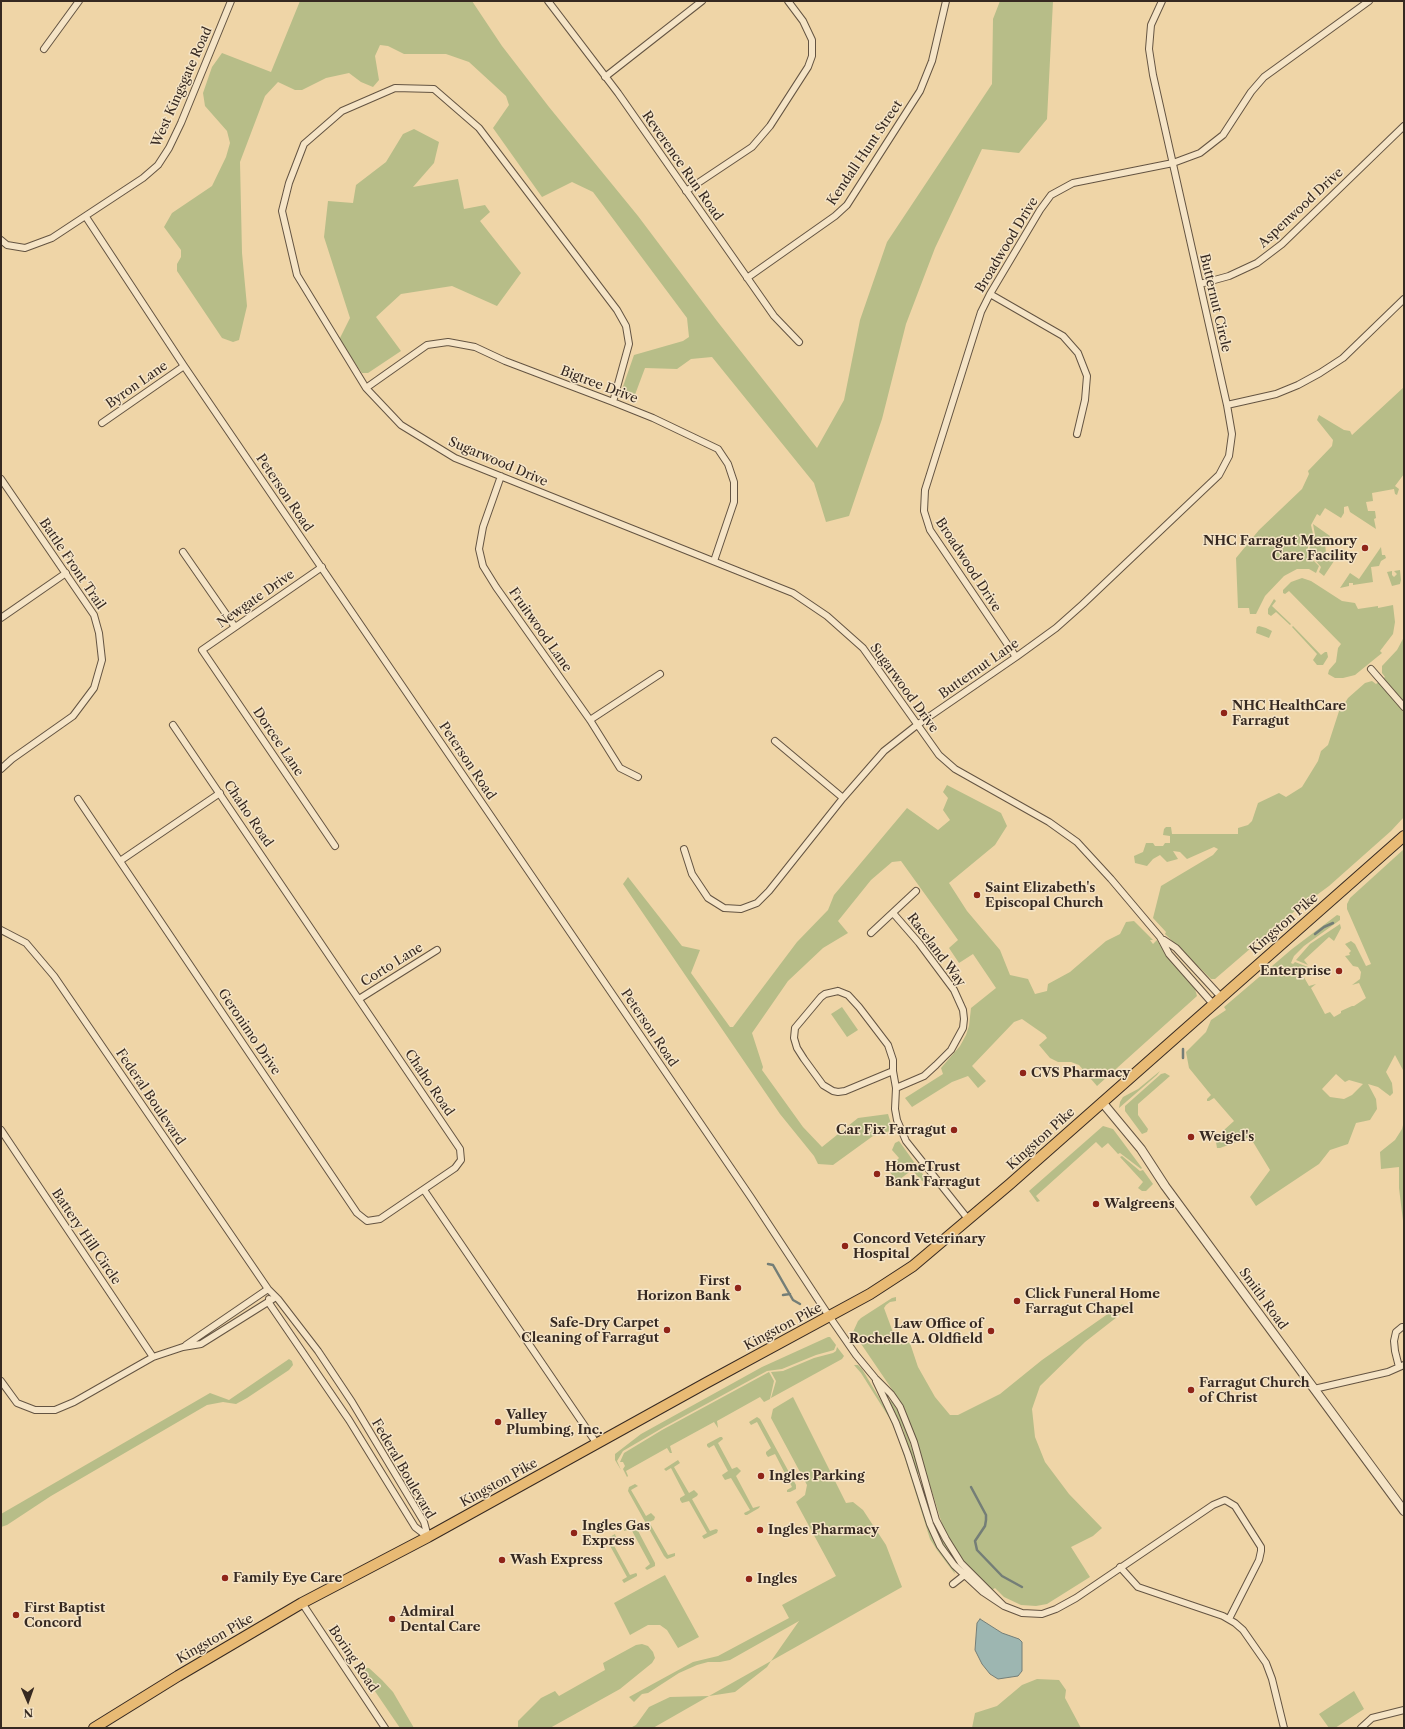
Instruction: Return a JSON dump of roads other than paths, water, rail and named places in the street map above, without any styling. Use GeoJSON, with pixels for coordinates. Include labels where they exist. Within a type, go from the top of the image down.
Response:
{"type":"FeatureCollection","features":[{"type":"Feature","properties":{"kind":"main road","name":"Kingston Pike"},"geometry":{"type":"LineString","coordinates":[[94,1728],[178,1676],[302,1603],[428,1537],[870,1294],[913,1266],[1222,997],[1404,836]]}},
{"type":"Feature","properties":{"kind":"street"},"geometry":{"type":"LineString","coordinates":[[44,48],[79,1]]}},
{"type":"Feature","properties":{"kind":"street","name":"West Kingsgate Road"},"geometry":{"type":"LineString","coordinates":[[1,240],[6,245],[25,248],[37,245],[52,238],[143,178],[158,165],[169,148],[231,1]]}},
{"type":"Feature","properties":{"kind":"street","name":"Reverence Run Road"},"geometry":{"type":"LineString","coordinates":[[548,1],[605,76],[774,316],[799,342]]}},
{"type":"Feature","properties":{"kind":"street"},"geometry":{"type":"LineString","coordinates":[[605,76],[702,1]]}},
{"type":"Feature","properties":{"kind":"street"},"geometry":{"type":"LineString","coordinates":[[686,191],[752,146],[770,126],[808,67],[812,56],[812,40],[803,21],[788,1]]}},
{"type":"Feature","properties":{"kind":"street","name":"Kendall Hunt Street"},"geometry":{"type":"LineString","coordinates":[[747,278],[835,216],[846,205],[920,91],[932,61],[946,1]]}},
{"type":"Feature","properties":{"kind":"street","name":"Butternut Circle"},"geometry":{"type":"LineString","coordinates":[[1162,1],[1151,25],[1149,49],[1153,75],[1227,405]]}},
{"type":"Feature","properties":{"kind":"street","name":"Broadwood Drive"},"geometry":{"type":"LineString","coordinates":[[1016,657],[930,530],[924,511],[925,490],[981,312],[990,294],[1040,210],[1051,195],[1073,183],[1173,163],[1200,153],[1222,135],[1251,92],[1264,76],[1369,1]]}},
{"type":"Feature","properties":{"kind":"street","name":"Sugarwood Drive"},"geometry":{"type":"LineString","coordinates":[[613,402],[629,344],[626,326],[617,310],[479,128],[434,89],[395,88],[342,111],[304,144],[289,183],[282,211],[297,275],[366,388],[401,425],[455,458],[714,560],[793,593],[827,616],[863,648],[939,755],[955,769],[1049,822],[1076,842],[1111,879],[1162,939],[1169,954],[1213,1004]]}},
{"type":"Feature","properties":{"kind":"street","name":"Aspenwood Drive"},"geometry":{"type":"LineString","coordinates":[[1200,284],[1229,276],[1257,263],[1282,244],[1404,126]]}},
{"type":"Feature","properties":{"kind":"street","name":"Peterson Road"},"geometry":{"type":"LineString","coordinates":[[86,217],[184,366],[741,1183],[829,1316],[875,1378]]}},
{"type":"Feature","properties":{"kind":"street"},"geometry":{"type":"LineString","coordinates":[[990,294],[1063,336],[1078,353],[1087,376],[1085,400],[1077,434]]}},
{"type":"Feature","properties":{"kind":"street"},"geometry":{"type":"LineString","coordinates":[[1227,405],[1276,394],[1298,385],[1320,373],[1343,358],[1404,299]]}},
{"type":"Feature","properties":{"kind":"street","name":"Bigtree Drive"},"geometry":{"type":"LineString","coordinates":[[366,388],[427,346],[448,342],[475,347],[505,361],[653,418],[718,449],[728,464],[734,482],[734,502],[714,560]]}},
{"type":"Feature","properties":{"kind":"street","name":"Byron Lane"},"geometry":{"type":"LineString","coordinates":[[102,423],[184,366]]}},
{"type":"Feature","properties":{"kind":"street","name":"Butternut Lane"},"geometry":{"type":"LineString","coordinates":[[684,849],[692,874],[708,898],[724,908],[741,909],[757,903],[769,891],[884,751],[917,725],[1056,628],[1219,475],[1229,456],[1232,434],[1227,405]]}},
{"type":"Feature","properties":{"kind":"street","name":"Fruitwood Lane"},"geometry":{"type":"LineString","coordinates":[[501,476],[483,527],[479,549],[484,566],[496,587],[590,720],[620,768],[638,777]]}},
{"type":"Feature","properties":{"kind":"street","name":"Battle Front Trail"},"geometry":{"type":"LineString","coordinates":[[1,479],[94,615],[99,633],[102,660],[94,688],[73,716],[12,759],[1,769]]}},
{"type":"Feature","properties":{"kind":"street"},"geometry":{"type":"LineString","coordinates":[[183,552],[235,627]]}},
{"type":"Feature","properties":{"kind":"street","name":"Newgate Drive"},"geometry":{"type":"LineString","coordinates":[[202,650],[322,567]]}},
{"type":"Feature","properties":{"kind":"street"},"geometry":{"type":"LineString","coordinates":[[1,618],[66,573]]}},
{"type":"Feature","properties":{"kind":"street","name":"Dorcee Lane"},"geometry":{"type":"LineString","coordinates":[[202,650],[335,846]]}},
{"type":"Feature","properties":{"kind":"street"},"geometry":{"type":"LineString","coordinates":[[1371,669],[1404,707]]}},
{"type":"Feature","properties":{"kind":"street"},"geometry":{"type":"LineString","coordinates":[[590,720],[660,674]]}},
{"type":"Feature","properties":{"kind":"street","name":"Chaho Road"},"geometry":{"type":"LineString","coordinates":[[173,725],[460,1149],[461,1160],[455,1168],[424,1190]]}},
{"type":"Feature","properties":{"kind":"street"},"geometry":{"type":"LineString","coordinates":[[775,742],[844,798]]}},
{"type":"Feature","properties":{"kind":"street"},"geometry":{"type":"LineString","coordinates":[[120,861],[220,793]]}},
{"type":"Feature","properties":{"kind":"street","name":"Geronimo Drive"},"geometry":{"type":"LineString","coordinates":[[78,799],[357,1213],[367,1221],[380,1219],[424,1190]]}},
{"type":"Feature","properties":{"kind":"street"},"geometry":{"type":"LineString","coordinates":[[871,933],[916,891]]}},
{"type":"Feature","properties":{"kind":"street","name":"Raceland Way"},"geometry":{"type":"LineString","coordinates":[[892,912],[919,943],[954,990],[963,1010],[964,1019],[963,1028],[951,1050],[924,1076],[896,1088]]}},
{"type":"Feature","properties":{"kind":"street","name":"Federal Boulevard"},"geometry":{"type":"LineString","coordinates":[[1,930],[26,942],[54,976],[268,1289],[276,1297],[318,1351],[352,1402],[424,1522],[428,1537]]}},
{"type":"Feature","properties":{"kind":"street","name":"Sugarwood Drive"},"geometry":{"type":"LineString","coordinates":[[1162,939],[1176,948],[1222,997]]}},
{"type":"Feature","properties":{"kind":"street","name":"Corto Lane"},"geometry":{"type":"LineString","coordinates":[[359,999],[437,950]]}},
{"type":"Feature","properties":{"kind":"street"},"geometry":{"type":"LineString","coordinates":[[1177,963],[1184,957]]}},
{"type":"Feature","properties":{"kind":"street"},"geometry":{"type":"LineString","coordinates":[[893,1071],[844,1091],[833,1091],[823,1085],[800,1053],[794,1038],[795,1028],[825,994],[838,991],[848,995],[860,1007],[888,1045],[893,1060],[896,1088],[894,1109],[906,1141],[968,1219]]}},
{"type":"Feature","properties":{"kind":"street","name":"Smith Road"},"geometry":{"type":"LineString","coordinates":[[1102,1102],[1141,1149],[1165,1186],[1404,1511]]}},
{"type":"Feature","properties":{"kind":"street","name":"Battery Hill Circle"},"geometry":{"type":"LineString","coordinates":[[1,1130],[153,1357]]}},
{"type":"Feature","properties":{"kind":"street"},"geometry":{"type":"LineString","coordinates":[[424,1190],[597,1444]]}},
{"type":"Feature","properties":{"kind":"street"},"geometry":{"type":"LineString","coordinates":[[183,1347],[268,1289]]}},
{"type":"Feature","properties":{"kind":"street","name":"Federal Boulevard"},"geometry":{"type":"LineString","coordinates":[[268,1289],[269,1301],[348,1420],[414,1527],[428,1537]]}},
{"type":"Feature","properties":{"kind":"street"},"geometry":{"type":"LineString","coordinates":[[1,1381],[17,1403],[35,1410],[55,1410],[74,1402],[153,1357],[183,1347],[201,1344],[276,1297]]}},
{"type":"Feature","properties":{"kind":"street"},"geometry":{"type":"LineString","coordinates":[[236,1311],[241,1319]]}},
{"type":"Feature","properties":{"kind":"street"},"geometry":{"type":"LineString","coordinates":[[1314,1389],[1373,1375],[1402,1366],[1394,1351],[1394,1341],[1396,1332],[1404,1327]]}},
{"type":"Feature","properties":{"kind":"street"},"geometry":{"type":"LineString","coordinates":[[875,1378],[891,1394],[900,1407],[914,1442],[936,1520],[967,1573]]}},
{"type":"Feature","properties":{"kind":"street"},"geometry":{"type":"LineString","coordinates":[[875,1378],[883,1399],[896,1423],[930,1524],[940,1546],[954,1565],[967,1573],[1004,1606],[1022,1613],[1042,1614],[1056,1609],[1076,1598],[1120,1567],[1221,1501],[1228,1502],[1235,1506],[1261,1547],[1259,1560],[1229,1619]]}},
{"type":"Feature","properties":{"kind":"street"},"geometry":{"type":"LineString","coordinates":[[917,1483],[925,1481]]}},
{"type":"Feature","properties":{"kind":"street"},"geometry":{"type":"LineString","coordinates":[[1120,1567],[1138,1587],[1144,1590],[1229,1619],[1235,1623],[1247,1635],[1266,1663],[1272,1679],[1284,1728]]}},
{"type":"Feature","properties":{"kind":"street"},"geometry":{"type":"LineString","coordinates":[[953,1584],[967,1573]]}},
{"type":"Feature","properties":{"kind":"street","name":"Boring Road"},"geometry":{"type":"LineString","coordinates":[[302,1603],[385,1728]]}},
{"type":"Feature","properties":{"kind":"street"},"geometry":{"type":"LineString","coordinates":[[1361,1728],[1372,1718],[1404,1710]]}},
{"type":"Feature","properties":{"kind":"water"},"geometry":{"type":"Polygon","coordinates":[[[980,1619],[1002,1633],[1019,1639],[1022,1642],[1022,1671],[1018,1676],[998,1679],[990,1674],[982,1664],[975,1650],[977,1623],[980,1619]]]}},
{"type":"Feature","properties":{"kind":"waterway"},"geometry":{"type":"LineString","coordinates":[[1315,934],[1324,927],[1333,923]]}},
{"type":"Feature","properties":{"kind":"waterway"},"geometry":{"type":"LineString","coordinates":[[1183,1049],[1183,1058]]}},
{"type":"Feature","properties":{"kind":"waterway"},"geometry":{"type":"LineString","coordinates":[[768,1264],[773,1265],[793,1300],[800,1304]]}},
{"type":"Feature","properties":{"kind":"waterway"},"geometry":{"type":"LineString","coordinates":[[783,1295],[790,1294]]}},
{"type":"Feature","properties":{"kind":"waterway"},"geometry":{"type":"LineString","coordinates":[[971,1487],[986,1515],[985,1526],[975,1541],[977,1550],[1002,1576],[1022,1587]]}},
{"type":"Feature","properties":{"kind":"place","name":"NHC Farragut Memory Care Facility"},"geometry":{"type":"Point","coordinates":[1365,548]}},
{"type":"Feature","properties":{"kind":"place","name":"NHC HealthCare Farragut"},"geometry":{"type":"Point","coordinates":[1224,713]}},
{"type":"Feature","properties":{"kind":"place","name":"Saint Elizabeth's Episcopal Church"},"geometry":{"type":"Point","coordinates":[977,895]}},
{"type":"Feature","properties":{"kind":"place","name":"Enterprise"},"geometry":{"type":"Point","coordinates":[1339,971]}},
{"type":"Feature","properties":{"kind":"place","name":"CVS Pharmacy"},"geometry":{"type":"Point","coordinates":[1023,1073]}},
{"type":"Feature","properties":{"kind":"place","name":"Car Fix Farragut"},"geometry":{"type":"Point","coordinates":[954,1130]}},
{"type":"Feature","properties":{"kind":"place","name":"Weigel's"},"geometry":{"type":"Point","coordinates":[1191,1137]}},
{"type":"Feature","properties":{"kind":"place","name":"HomeTrust Bank Farragut"},"geometry":{"type":"Point","coordinates":[877,1174]}},
{"type":"Feature","properties":{"kind":"place","name":"Walgreens"},"geometry":{"type":"Point","coordinates":[1096,1204]}},
{"type":"Feature","properties":{"kind":"place","name":"Concord Veterinary Hospital"},"geometry":{"type":"Point","coordinates":[845,1246]}},
{"type":"Feature","properties":{"kind":"place","name":"First Horizon Bank"},"geometry":{"type":"Point","coordinates":[738,1288]}},
{"type":"Feature","properties":{"kind":"place","name":"Click Funeral Home Farragut Chapel"},"geometry":{"type":"Point","coordinates":[1017,1301]}},
{"type":"Feature","properties":{"kind":"place","name":"Safe-Dry Carpet Cleaning of Farragut"},"geometry":{"type":"Point","coordinates":[667,1330]}},
{"type":"Feature","properties":{"kind":"place","name":"Law Office of Rochelle A. Oldfield"},"geometry":{"type":"Point","coordinates":[991,1331]}},
{"type":"Feature","properties":{"kind":"place","name":"Farragut Church of Christ"},"geometry":{"type":"Point","coordinates":[1191,1390]}},
{"type":"Feature","properties":{"kind":"place","name":"Valley Plumbing, Inc."},"geometry":{"type":"Point","coordinates":[498,1422]}},
{"type":"Feature","properties":{"kind":"place","name":"Ingles Parking"},"geometry":{"type":"Point","coordinates":[761,1476]}},
{"type":"Feature","properties":{"kind":"place","name":"Ingles Pharmacy"},"geometry":{"type":"Point","coordinates":[760,1530]}},
{"type":"Feature","properties":{"kind":"place","name":"Ingles Gas Express"},"geometry":{"type":"Point","coordinates":[574,1533]}},
{"type":"Feature","properties":{"kind":"place","name":"Wash Express"},"geometry":{"type":"Point","coordinates":[502,1560]}},
{"type":"Feature","properties":{"kind":"place","name":"Family Eye Care"},"geometry":{"type":"Point","coordinates":[225,1578]}},
{"type":"Feature","properties":{"kind":"place","name":"Ingles"},"geometry":{"type":"Point","coordinates":[749,1579]}},
{"type":"Feature","properties":{"kind":"place","name":"First Baptist Concord"},"geometry":{"type":"Point","coordinates":[16,1615]}},
{"type":"Feature","properties":{"kind":"place","name":"Admiral Dental Care"},"geometry":{"type":"Point","coordinates":[392,1619]}}]}
